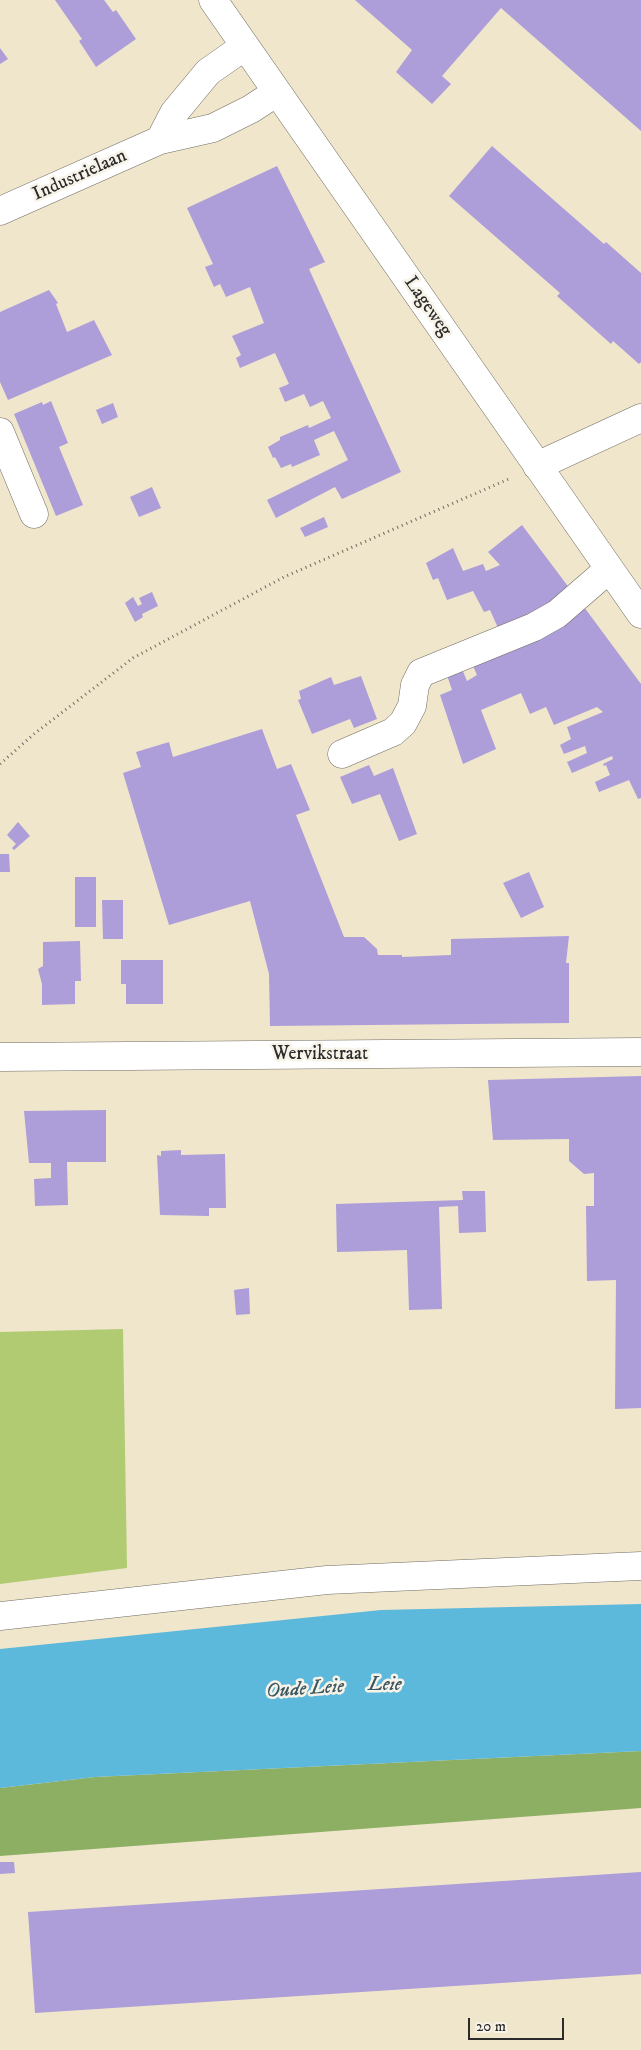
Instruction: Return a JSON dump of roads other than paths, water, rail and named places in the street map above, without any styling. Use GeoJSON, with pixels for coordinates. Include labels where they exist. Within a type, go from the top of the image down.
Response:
{"type":"FeatureCollection","features":[{"type":"Feature","properties":{"kind":"street","name":"Lageweg"},"geometry":{"type":"LineString","coordinates":[[213,0],[641,614]]}},
{"type":"Feature","properties":{"kind":"street"},"geometry":{"type":"LineString","coordinates":[[160,140],[174,113],[202,78],[245,46]]}},
{"type":"Feature","properties":{"kind":"street","name":"Industrielaan"},"geometry":{"type":"LineString","coordinates":[[0,211],[160,140],[213,128],[251,109],[277,92]]}},
{"type":"Feature","properties":{"kind":"street"},"geometry":{"type":"LineString","coordinates":[[537,466],[641,418]]}},
{"type":"Feature","properties":{"kind":"street"},"geometry":{"type":"LineString","coordinates":[[0,432],[34,514]]}},
{"type":"Feature","properties":{"kind":"street"},"geometry":{"type":"LineString","coordinates":[[342,754],[393,732],[403,723],[412,706],[415,684],[421,673],[534,627],[557,614],[609,569]]}},
{"type":"Feature","properties":{"kind":"street","name":"Wervikstraat"},"geometry":{"type":"LineString","coordinates":[[0,1057],[641,1052]]}},
{"type":"Feature","properties":{"kind":"street"},"geometry":{"type":"LineString","coordinates":[[0,1616],[327,1580],[641,1566]]}},
{"type":"Feature","properties":{"kind":"water","name":"Leie"},"geometry":{"type":"Polygon","coordinates":[[[641,1604],[641,1751],[95,1777],[0,1788],[0,1649],[381,1610],[641,1604]]]}},
{"type":"Feature","properties":{"kind":"water label","name":"Oude Leie"},"geometry":{"type":"Point","coordinates":[305,1690]}}]}
